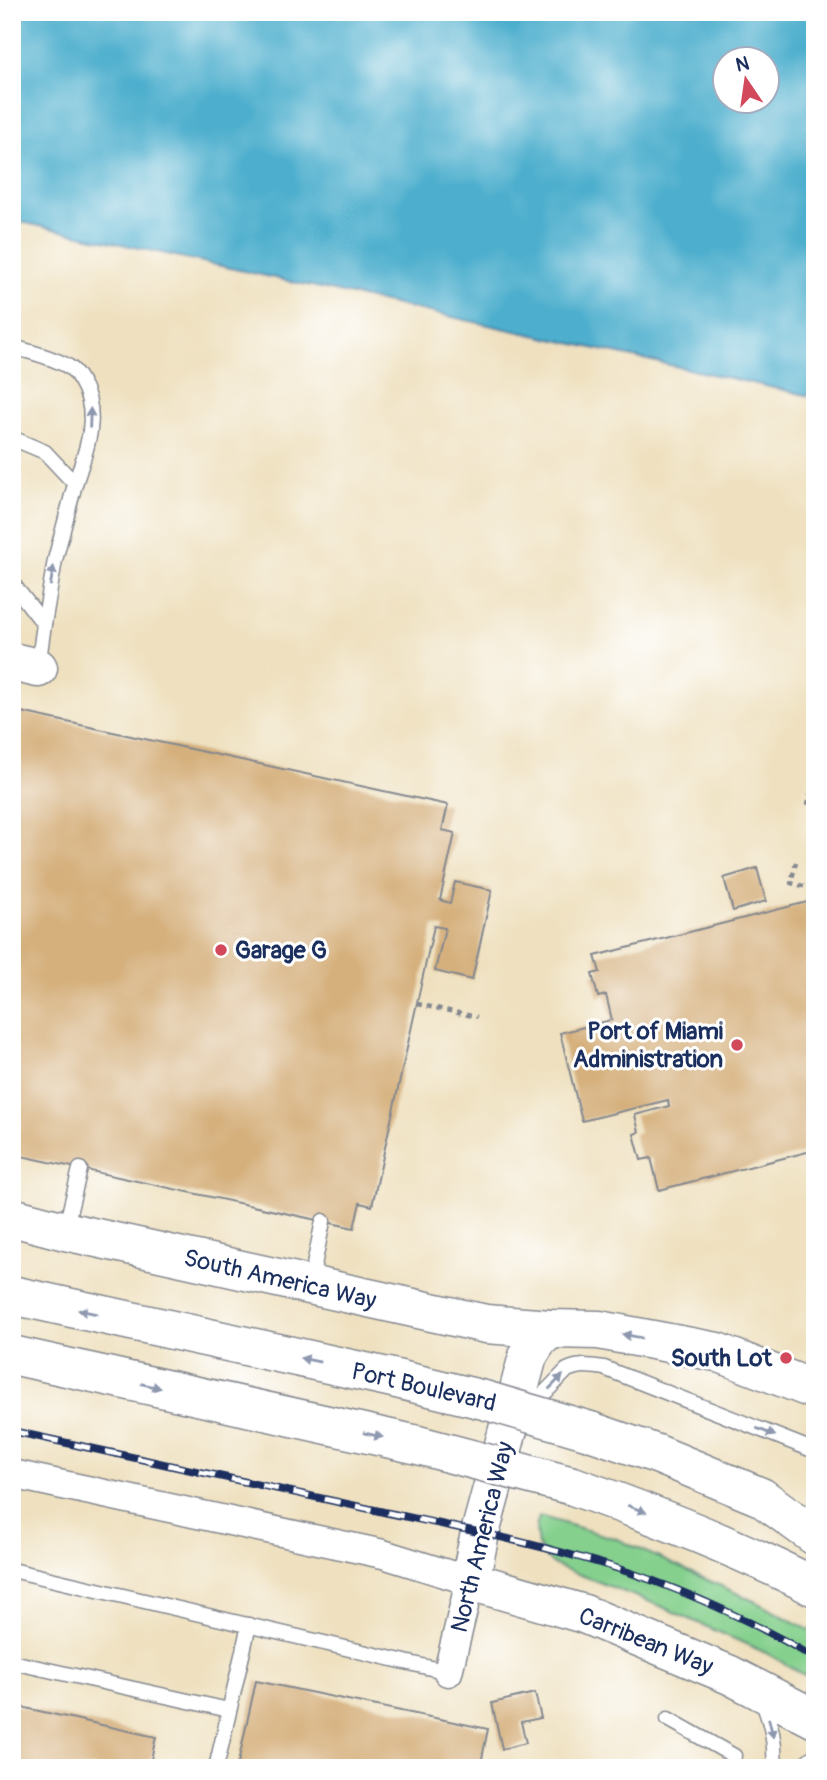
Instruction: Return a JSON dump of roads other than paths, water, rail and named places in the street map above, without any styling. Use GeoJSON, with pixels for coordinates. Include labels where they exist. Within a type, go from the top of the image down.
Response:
{"type":"FeatureCollection","features":[{"type":"Feature","properties":{"kind":"main road","name":"South America Way"},"geometry":{"type":"LineString","coordinates":[[12,1217],[486,1324],[550,1329],[599,1329],[717,1352],[815,1390]]}},
{"type":"Feature","properties":{"kind":"main road","name":"Port Boulevard"},"geometry":{"type":"LineString","coordinates":[[12,1295],[399,1380],[484,1400],[590,1431],[657,1454],[761,1496],[815,1536]]}},
{"type":"Feature","properties":{"kind":"main road","name":"North America Way"},"geometry":{"type":"LineString","coordinates":[[470,1581],[480,1533],[528,1356],[538,1340],[550,1329]]}},
{"type":"Feature","properties":{"kind":"main road"},"geometry":{"type":"LineString","coordinates":[[12,1355],[418,1445],[573,1486],[707,1537],[815,1587]]}},
{"type":"Feature","properties":{"kind":"main road"},"geometry":{"type":"LineString","coordinates":[[761,1496],[815,1513]]}},
{"type":"Feature","properties":{"kind":"main road","name":"Carribean Way"},"geometry":{"type":"LineString","coordinates":[[470,1581],[584,1614],[730,1675],[815,1719]]}},
{"type":"Feature","properties":{"kind":"street"},"geometry":{"type":"LineString","coordinates":[[12,1474],[383,1554],[470,1581]]}},
{"type":"Feature","properties":{"kind":"street","name":"North America Way"},"geometry":{"type":"LineString","coordinates":[[448,1672],[470,1581]]}},
{"type":"Feature","properties":{"kind":"lane"},"geometry":{"type":"LineString","coordinates":[[12,347],[70,367],[81,381],[91,402],[92,420],[55,560],[44,624],[25,665]]}},
{"type":"Feature","properties":{"kind":"lane"},"geometry":{"type":"LineString","coordinates":[[12,438],[44,452],[75,484]]}},
{"type":"Feature","properties":{"kind":"lane"},"geometry":{"type":"LineString","coordinates":[[12,583],[44,624]]}},
{"type":"Feature","properties":{"kind":"lane"},"geometry":{"type":"LineString","coordinates":[[65,1231],[80,1168]]}},
{"type":"Feature","properties":{"kind":"lane"},"geometry":{"type":"LineString","coordinates":[[310,1286],[323,1221]]}},
{"type":"Feature","properties":{"kind":"lane"},"geometry":{"type":"LineString","coordinates":[[508,1430],[567,1370],[586,1365],[604,1368],[815,1451]]}},
{"type":"Feature","properties":{"kind":"lane"},"geometry":{"type":"LineString","coordinates":[[12,1570],[448,1672]]}},
{"type":"Feature","properties":{"kind":"lane"},"geometry":{"type":"LineString","coordinates":[[216,1768],[249,1625]]}},
{"type":"Feature","properties":{"kind":"lane"},"geometry":{"type":"LineString","coordinates":[[12,1662],[229,1710]]}},
{"type":"Feature","properties":{"kind":"lane"},"geometry":{"type":"LineString","coordinates":[[758,1689],[773,1735],[774,1768]]}},
{"type":"Feature","properties":{"kind":"lane"},"geometry":{"type":"LineString","coordinates":[[668,1719],[734,1756],[731,1768]]}},
{"type":"Feature","properties":{"kind":"lane"},"geometry":{"type":"LineString","coordinates":[[799,1768],[815,1755]]}},
{"type":"Feature","properties":{"kind":"water"},"geometry":{"type":"Polygon","coordinates":[[[12,12],[815,12],[815,397],[12,220],[12,12]]]}},
{"type":"Feature","properties":{"kind":"railway"},"geometry":{"type":"LineString","coordinates":[[12,1431],[476,1532],[582,1558],[702,1600],[815,1658]]}},
{"type":"Feature","properties":{"kind":"place","name":"Garage G"},"geometry":{"type":"Point","coordinates":[221,950]}},
{"type":"Feature","properties":{"kind":"place","name":"Port of Miami Administration"},"geometry":{"type":"Point","coordinates":[737,1045]}},
{"type":"Feature","properties":{"kind":"place","name":"South Lot"},"geometry":{"type":"Point","coordinates":[786,1358]}}]}
